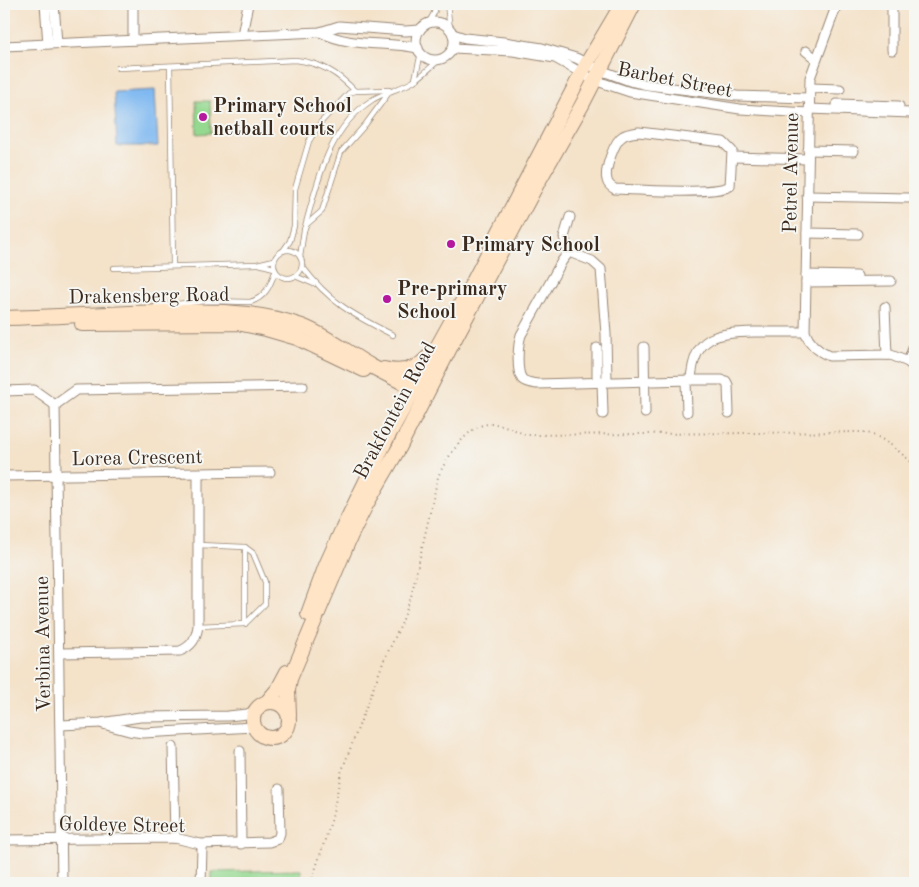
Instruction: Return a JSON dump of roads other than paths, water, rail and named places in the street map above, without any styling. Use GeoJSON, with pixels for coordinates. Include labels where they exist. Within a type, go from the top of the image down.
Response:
{"type":"FeatureCollection","features":[{"type":"Feature","properties":{"kind":"street"},"geometry":{"type":"LineString","coordinates":[[45,4],[52,43]]}},
{"type":"Feature","properties":{"kind":"street"},"geometry":{"type":"LineString","coordinates":[[52,43],[54,4]]}},
{"type":"Feature","properties":{"kind":"street"},"geometry":{"type":"LineString","coordinates":[[133,4],[133,40]]}},
{"type":"Feature","properties":{"kind":"street"},"geometry":{"type":"LineString","coordinates":[[242,35],[248,4]]}},
{"type":"Feature","properties":{"kind":"street","name":"Brakfontein Road"},"geometry":{"type":"LineString","coordinates":[[418,394],[582,104],[591,72],[622,4]]}},
{"type":"Feature","properties":{"kind":"street","name":"Brakfontein Road"},"geometry":{"type":"LineString","coordinates":[[261,706],[284,680],[326,565],[339,549],[399,448],[418,394],[442,339],[591,72],[634,4]]}},
{"type":"Feature","properties":{"kind":"street","name":"Petrel Avenue"},"geometry":{"type":"LineString","coordinates":[[805,332],[810,78],[837,4]]}},
{"type":"Feature","properties":{"kind":"street"},"geometry":{"type":"LineString","coordinates":[[892,4],[892,50]]}},
{"type":"Feature","properties":{"kind":"street"},"geometry":{"type":"LineString","coordinates":[[320,32],[346,42],[395,44],[419,51],[430,59],[440,59],[448,55],[453,48],[451,32],[440,23],[428,24],[420,30],[417,38],[419,51]]}},
{"type":"Feature","properties":{"kind":"street"},"geometry":{"type":"LineString","coordinates":[[4,46],[320,32],[340,26],[405,31],[420,30]]}},
{"type":"Feature","properties":{"kind":"street","name":"Barbet Street"},"geometry":{"type":"LineString","coordinates":[[451,32],[465,38],[542,48],[576,58],[591,72],[648,85],[748,96],[809,106]]}},
{"type":"Feature","properties":{"kind":"street","name":"Barbet Street"},"geometry":{"type":"LineString","coordinates":[[453,48],[513,51],[555,58],[591,72],[630,92],[747,110],[809,106]]}},
{"type":"Feature","properties":{"kind":"street"},"geometry":{"type":"LineString","coordinates":[[806,51],[816,58]]}},
{"type":"Feature","properties":{"kind":"street"},"geometry":{"type":"LineString","coordinates":[[810,88],[840,89]]}},
{"type":"Feature","properties":{"kind":"street"},"geometry":{"type":"LineString","coordinates":[[747,110],[748,96]]}},
{"type":"Feature","properties":{"kind":"street"},"geometry":{"type":"LineString","coordinates":[[809,106],[899,106]]}},
{"type":"Feature","properties":{"kind":"street"},"geometry":{"type":"LineString","coordinates":[[809,106],[912,113]]}},
{"type":"Feature","properties":{"kind":"street"},"geometry":{"type":"LineString","coordinates":[[639,132],[723,142],[732,152],[733,157],[731,185],[724,189],[615,189],[609,186],[606,177],[609,162],[618,140],[623,136],[639,132]]}},
{"type":"Feature","properties":{"kind":"street"},"geometry":{"type":"LineString","coordinates":[[733,157],[808,155],[854,151]]}},
{"type":"Feature","properties":{"kind":"street"},"geometry":{"type":"LineString","coordinates":[[807,193],[899,192]]}},
{"type":"Feature","properties":{"kind":"street"},"geometry":{"type":"LineString","coordinates":[[807,193],[909,198]]}},
{"type":"Feature","properties":{"kind":"street"},"geometry":{"type":"LineString","coordinates":[[570,217],[564,238],[569,252],[599,265],[603,274],[606,334],[602,381],[603,414]]}},
{"type":"Feature","properties":{"kind":"street"},"geometry":{"type":"LineString","coordinates":[[807,234],[858,234]]}},
{"type":"Feature","properties":{"kind":"street"},"geometry":{"type":"LineString","coordinates":[[569,252],[562,261],[519,341],[520,374],[527,382],[537,384],[644,380],[722,380],[726,381],[728,385],[729,413]]}},
{"type":"Feature","properties":{"kind":"street"},"geometry":{"type":"LineString","coordinates":[[806,279],[857,276]]}},
{"type":"Feature","properties":{"kind":"street"},"geometry":{"type":"LineString","coordinates":[[806,279],[891,281]]}},
{"type":"Feature","properties":{"kind":"street"},"geometry":{"type":"LineString","coordinates":[[885,307],[886,355]]}},
{"type":"Feature","properties":{"kind":"street","name":"Drakensberg Road"},"geometry":{"type":"LineString","coordinates":[[4,318],[215,311],[277,318],[304,327],[334,343],[418,394]]}},
{"type":"Feature","properties":{"kind":"street","name":"Drakensberg Road"},"geometry":{"type":"LineString","coordinates":[[4,326],[237,323],[297,338],[418,394]]}},
{"type":"Feature","properties":{"kind":"street"},"geometry":{"type":"LineString","coordinates":[[687,412],[688,380],[695,356],[714,336],[732,332],[805,332],[813,345],[820,352],[829,356],[886,355],[898,357],[911,365],[915,343]]}},
{"type":"Feature","properties":{"kind":"street"},"geometry":{"type":"LineString","coordinates":[[371,366],[396,372],[408,370],[426,360],[442,339]]}},
{"type":"Feature","properties":{"kind":"street"},"geometry":{"type":"LineString","coordinates":[[596,348],[602,381]]}},
{"type":"Feature","properties":{"kind":"street"},"geometry":{"type":"LineString","coordinates":[[644,348],[645,413]]}},
{"type":"Feature","properties":{"kind":"street"},"geometry":{"type":"LineString","coordinates":[[4,391],[34,390],[55,405],[76,390],[303,386]]}},
{"type":"Feature","properties":{"kind":"street","name":"Verbina Avenue"},"geometry":{"type":"LineString","coordinates":[[55,405],[62,883]]}},
{"type":"Feature","properties":{"kind":"street","name":"Lorea Crescent"},"geometry":{"type":"LineString","coordinates":[[4,476],[270,472]]}},
{"type":"Feature","properties":{"kind":"street"},"geometry":{"type":"LineString","coordinates":[[60,654],[180,651],[195,640],[198,626],[198,474]]}},
{"type":"Feature","properties":{"kind":"street","name":"Brakfontein Road"},"geometry":{"type":"LineString","coordinates":[[289,714],[290,679],[339,549]]}},
{"type":"Feature","properties":{"kind":"street"},"geometry":{"type":"LineString","coordinates":[[61,725],[101,723],[140,717],[228,716],[247,714],[261,706],[278,703],[286,709],[290,720],[287,730],[278,738],[272,739],[261,736],[254,727],[253,718],[261,706]]}},
{"type":"Feature","properties":{"kind":"street"},"geometry":{"type":"LineString","coordinates":[[101,723],[129,731],[144,732],[254,727]]}},
{"type":"Feature","properties":{"kind":"street"},"geometry":{"type":"LineString","coordinates":[[173,747],[175,838]]}},
{"type":"Feature","properties":{"kind":"street"},"geometry":{"type":"LineString","coordinates":[[240,751],[241,844]]}},
{"type":"Feature","properties":{"kind":"street"},"geometry":{"type":"LineString","coordinates":[[200,844],[241,844],[268,842],[278,839],[280,833],[279,789]]}},
{"type":"Feature","properties":{"kind":"street","name":"Goldeye Street"},"geometry":{"type":"LineString","coordinates":[[4,840],[175,838],[200,844],[202,848],[201,883]]}},
{"type":"Feature","properties":{"kind":"lane"},"geometry":{"type":"LineString","coordinates":[[428,24],[437,4]]}},
{"type":"Feature","properties":{"kind":"lane"},"geometry":{"type":"LineString","coordinates":[[447,4],[451,32]]}},
{"type":"Feature","properties":{"kind":"lane"},"geometry":{"type":"LineString","coordinates":[[415,81],[419,51]]}},
{"type":"Feature","properties":{"kind":"lane"},"geometry":{"type":"LineString","coordinates":[[392,335],[347,311],[316,284],[302,266],[300,257],[304,230],[325,159],[331,144],[339,132],[370,101],[415,81],[440,59]]}},
{"type":"Feature","properties":{"kind":"lane"},"geometry":{"type":"LineString","coordinates":[[118,68],[296,60],[329,69],[356,91]]}},
{"type":"Feature","properties":{"kind":"lane"},"geometry":{"type":"LineString","coordinates":[[170,66],[173,265]]}},
{"type":"Feature","properties":{"kind":"lane"},"geometry":{"type":"LineString","coordinates":[[114,268],[257,264],[274,260],[290,241],[294,226],[295,189],[308,141],[317,128],[348,93],[395,89]]}},
{"type":"Feature","properties":{"kind":"lane"},"geometry":{"type":"LineString","coordinates":[[304,230],[306,225],[322,211],[341,152],[373,116],[385,97],[395,89]]}},
{"type":"Feature","properties":{"kind":"lane"},"geometry":{"type":"LineString","coordinates":[[283,251],[292,251],[300,257]]}},
{"type":"Feature","properties":{"kind":"lane"},"geometry":{"type":"LineString","coordinates":[[118,313],[186,302],[250,302],[257,300],[269,287],[275,270],[274,260]]}},
{"type":"Feature","properties":{"kind":"lane"},"geometry":{"type":"LineString","coordinates":[[257,264],[275,270],[278,275],[286,278],[299,274],[302,266]]}},
{"type":"Feature","properties":{"kind":"lane"},"geometry":{"type":"LineString","coordinates":[[295,276],[316,284]]}},
{"type":"Feature","properties":{"kind":"lane"},"geometry":{"type":"LineString","coordinates":[[198,544],[244,547],[253,553],[265,582],[265,604],[245,624],[198,626]]}},
{"type":"Feature","properties":{"kind":"lane"},"geometry":{"type":"LineString","coordinates":[[244,547],[245,624]]}},
{"type":"Feature","properties":{"kind":"water"},"geometry":{"type":"Polygon","coordinates":[[[155,90],[158,146],[117,146],[114,92],[155,90]]]}},
{"type":"Feature","properties":{"kind":"place","name":"Primary School netball courts"},"geometry":{"type":"Point","coordinates":[203,117]}},
{"type":"Feature","properties":{"kind":"place","name":"Primary School"},"geometry":{"type":"Point","coordinates":[451,244]}},
{"type":"Feature","properties":{"kind":"place","name":"Pre-primary School"},"geometry":{"type":"Point","coordinates":[387,299]}}]}
